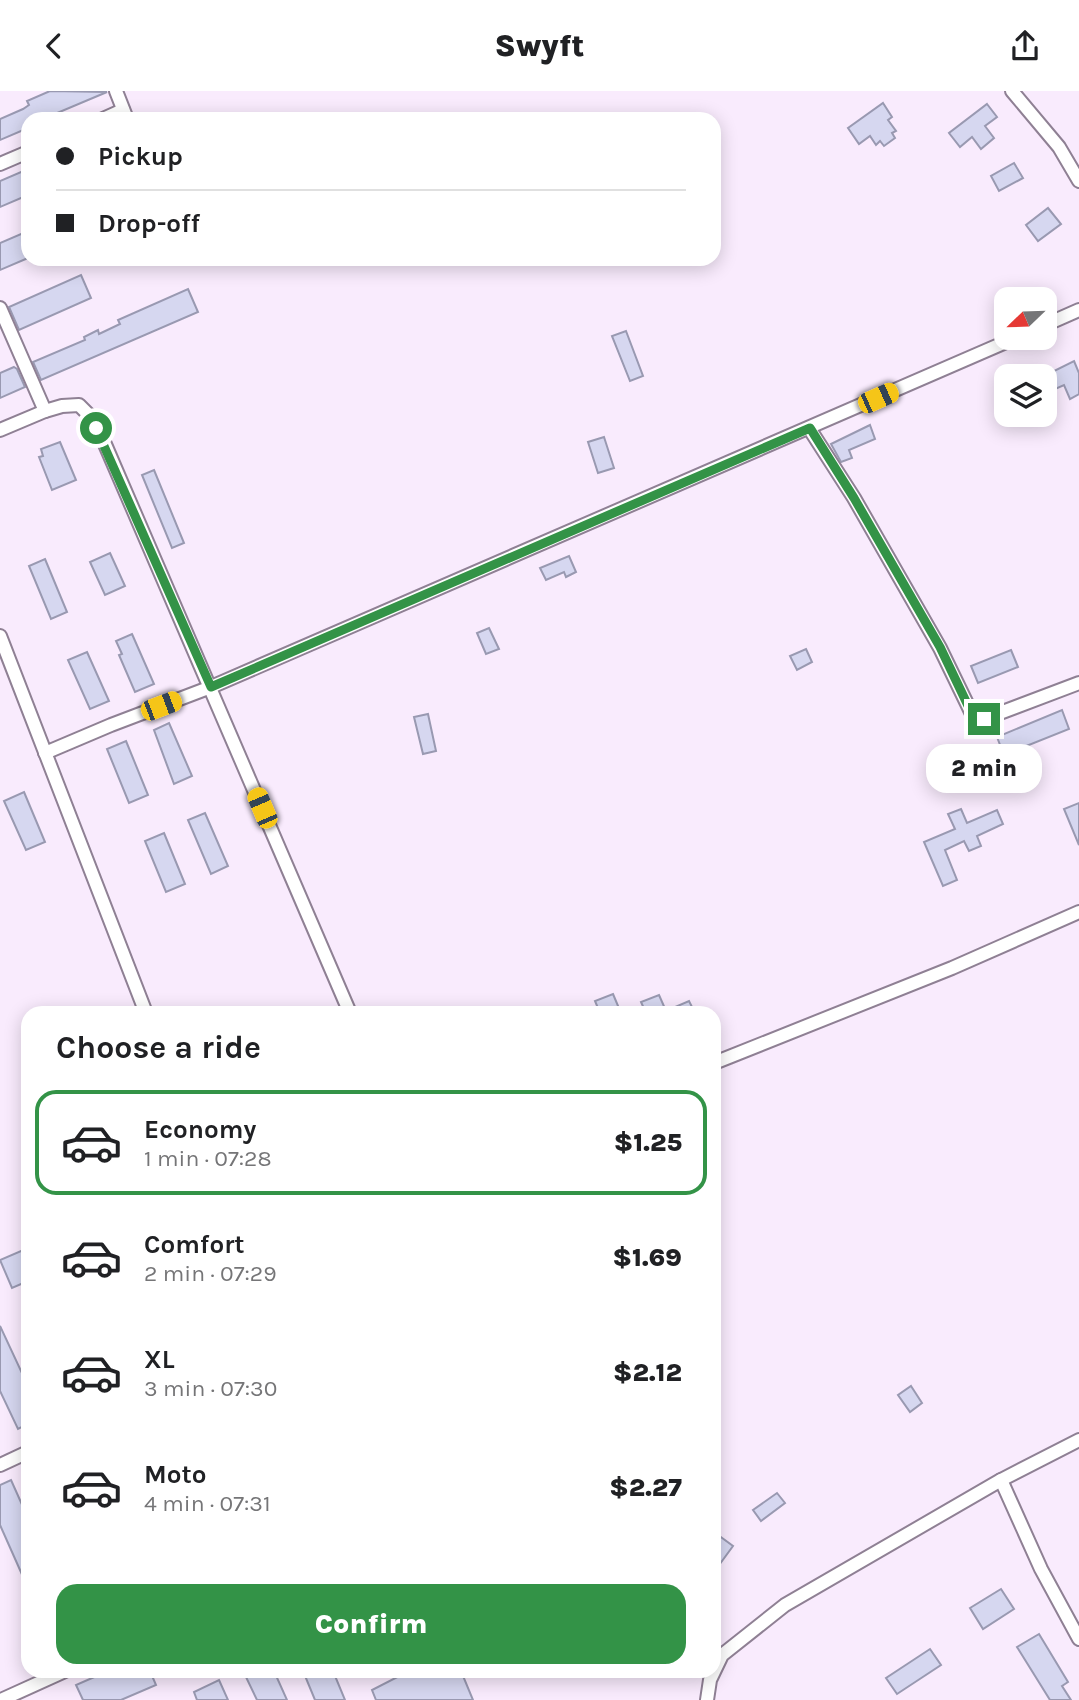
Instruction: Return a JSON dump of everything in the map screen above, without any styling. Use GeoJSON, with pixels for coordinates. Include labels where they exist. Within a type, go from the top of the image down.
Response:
{"type":"FeatureCollection","features":[{"type":"Feature","properties":{"kind":"street"},"geometry":{"type":"LineString","coordinates":[[116,91],[124,112]]}},
{"type":"Feature","properties":{"kind":"street"},"geometry":{"type":"LineString","coordinates":[[1012,91],[1059,147],[1079,181]]}},
{"type":"Feature","properties":{"kind":"street"},"geometry":{"type":"LineString","coordinates":[[0,164],[21,155]]}},
{"type":"Feature","properties":{"kind":"street"},"geometry":{"type":"LineString","coordinates":[[0,308],[45,411]]}},
{"type":"Feature","properties":{"kind":"street"},"geometry":{"type":"LineString","coordinates":[[1057,320],[1079,310]]}},
{"type":"Feature","properties":{"kind":"street"},"geometry":{"type":"LineString","coordinates":[[45,754],[111,725],[211,687],[994,347]]}},
{"type":"Feature","properties":{"kind":"street"},"geometry":{"type":"LineString","coordinates":[[0,430],[62,406],[79,405],[89,415],[104,442],[211,687],[298,897],[347,1006]]}},
{"type":"Feature","properties":{"kind":"street"},"geometry":{"type":"LineString","coordinates":[[810,428],[854,498],[940,647],[972,714],[978,719],[984,719],[1079,684]]}},
{"type":"Feature","properties":{"kind":"street"},"geometry":{"type":"LineString","coordinates":[[0,636],[143,1006]]}},
{"type":"Feature","properties":{"kind":"street"},"geometry":{"type":"LineString","coordinates":[[721,1060],[952,968],[1079,912]]}},
{"type":"Feature","properties":{"kind":"street"},"geometry":{"type":"LineString","coordinates":[[721,1657],[785,1605],[1002,1480],[1079,1440]]}},
{"type":"Feature","properties":{"kind":"street"},"geometry":{"type":"LineString","coordinates":[[0,1465],[21,1455]]}},
{"type":"Feature","properties":{"kind":"street"},"geometry":{"type":"LineString","coordinates":[[1002,1480],[1041,1569],[1079,1639]]}},
{"type":"Feature","properties":{"kind":"street"},"geometry":{"type":"LineString","coordinates":[[1,1700],[50,1678]]}},
{"type":"Feature","properties":{"kind":"street"},"geometry":{"type":"LineString","coordinates":[[707,1700],[711,1678]]}},
{"type":"Feature","properties":{"kind":"building"},"geometry":{"type":"Polygon","coordinates":[[[50,91],[107,92],[60,112],[21,112],[21,131],[0,140],[0,119],[29,105],[27,101],[50,91]]]}},
{"type":"Feature","properties":{"kind":"building"},"geometry":{"type":"Polygon","coordinates":[[[883,103],[892,117],[888,120],[896,131],[892,133],[895,138],[884,146],[880,141],[876,145],[870,136],[859,144],[848,128],[883,103]]]}},
{"type":"Feature","properties":{"kind":"building"},"geometry":{"type":"Polygon","coordinates":[[[987,104],[997,117],[985,126],[994,138],[981,149],[972,137],[960,147],[949,133],[987,104]]]}},
{"type":"Feature","properties":{"kind":"building"},"geometry":{"type":"Polygon","coordinates":[[[1014,163],[1023,178],[999,191],[991,176],[1014,163]]]}},
{"type":"Feature","properties":{"kind":"building"},"geometry":{"type":"Polygon","coordinates":[[[21,172],[21,198],[0,207],[0,181],[21,172]]]}},
{"type":"Feature","properties":{"kind":"building"},"geometry":{"type":"Polygon","coordinates":[[[1048,208],[1061,224],[1038,241],[1026,225],[1048,208]]]}},
{"type":"Feature","properties":{"kind":"building"},"geometry":{"type":"Polygon","coordinates":[[[21,234],[21,261],[0,270],[0,243],[21,234]]]}},
{"type":"Feature","properties":{"kind":"building"},"geometry":{"type":"Polygon","coordinates":[[[81,275],[91,298],[19,330],[9,307],[81,275]]]}},
{"type":"Feature","properties":{"kind":"building"},"geometry":{"type":"Polygon","coordinates":[[[188,289],[198,312],[41,380],[33,362],[85,340],[84,337],[98,330],[99,334],[120,324],[118,320],[188,289]]]}},
{"type":"Feature","properties":{"kind":"building"},"geometry":{"type":"Polygon","coordinates":[[[626,331],[643,376],[630,381],[612,336],[626,331]]]}},
{"type":"Feature","properties":{"kind":"building"},"geometry":{"type":"Polygon","coordinates":[[[1074,361],[1079,373],[1079,394],[1070,399],[1064,385],[1057,388],[1057,370],[1074,361]]]}},
{"type":"Feature","properties":{"kind":"building"},"geometry":{"type":"Polygon","coordinates":[[[14,367],[25,387],[0,398],[0,373],[14,367]]]}},
{"type":"Feature","properties":{"kind":"building"},"geometry":{"type":"Polygon","coordinates":[[[870,425],[875,439],[849,450],[852,458],[841,462],[831,444],[870,425]]]}},
{"type":"Feature","properties":{"kind":"building"},"geometry":{"type":"Polygon","coordinates":[[[604,437],[614,468],[598,473],[588,442],[604,437]]]}},
{"type":"Feature","properties":{"kind":"building"},"geometry":{"type":"Polygon","coordinates":[[[60,442],[76,480],[52,490],[39,457],[43,456],[41,449],[60,442]]]}},
{"type":"Feature","properties":{"kind":"building"},"geometry":{"type":"Polygon","coordinates":[[[154,470],[184,543],[172,548],[142,475],[154,470]]]}},
{"type":"Feature","properties":{"kind":"building"},"geometry":{"type":"Polygon","coordinates":[[[110,553],[125,586],[105,595],[90,562],[110,553]]]}},
{"type":"Feature","properties":{"kind":"building"},"geometry":{"type":"Polygon","coordinates":[[[569,556],[576,572],[566,577],[564,572],[546,580],[540,568],[569,556]]]}},
{"type":"Feature","properties":{"kind":"building"},"geometry":{"type":"Polygon","coordinates":[[[45,559],[67,612],[51,619],[29,566],[45,559]]]}},
{"type":"Feature","properties":{"kind":"building"},"geometry":{"type":"Polygon","coordinates":[[[489,628],[499,649],[486,654],[477,633],[489,628]]]}},
{"type":"Feature","properties":{"kind":"building"},"geometry":{"type":"Polygon","coordinates":[[[132,634],[154,684],[135,692],[116,641],[132,634]]]}},
{"type":"Feature","properties":{"kind":"building"},"geometry":{"type":"Polygon","coordinates":[[[806,649],[812,662],[797,670],[790,656],[806,649]]]}},
{"type":"Feature","properties":{"kind":"building"},"geometry":{"type":"Polygon","coordinates":[[[1011,650],[1018,667],[978,683],[971,666],[1011,650]]]}},
{"type":"Feature","properties":{"kind":"building"},"geometry":{"type":"Polygon","coordinates":[[[87,652],[109,701],[90,709],[68,660],[87,652]]]}},
{"type":"Feature","properties":{"kind":"building"},"geometry":{"type":"Polygon","coordinates":[[[1062,710],[1069,729],[1004,755],[997,737],[1062,710]]]}},
{"type":"Feature","properties":{"kind":"building"},"geometry":{"type":"Polygon","coordinates":[[[428,714],[436,751],[423,754],[414,717],[428,714]]]}},
{"type":"Feature","properties":{"kind":"building"},"geometry":{"type":"Polygon","coordinates":[[[169,723],[192,776],[174,784],[154,730],[169,723]]]}},
{"type":"Feature","properties":{"kind":"building"},"geometry":{"type":"Polygon","coordinates":[[[126,741],[148,795],[129,803],[107,749],[126,741]]]}},
{"type":"Feature","properties":{"kind":"building"},"geometry":{"type":"Polygon","coordinates":[[[24,792],[45,842],[26,850],[4,801],[24,792]]]}},
{"type":"Feature","properties":{"kind":"building"},"geometry":{"type":"Polygon","coordinates":[[[1079,803],[1079,845],[1064,809],[1079,803]]]}},
{"type":"Feature","properties":{"kind":"building"},"geometry":{"type":"Polygon","coordinates":[[[961,809],[967,823],[997,810],[1003,824],[977,836],[981,846],[969,851],[964,841],[945,850],[957,880],[943,886],[924,842],[955,829],[948,814],[961,809]]]}},
{"type":"Feature","properties":{"kind":"building"},"geometry":{"type":"Polygon","coordinates":[[[205,813],[228,866],[211,874],[188,820],[205,813]]]}},
{"type":"Feature","properties":{"kind":"building"},"geometry":{"type":"Polygon","coordinates":[[[164,833],[185,884],[166,892],[145,841],[164,833]]]}},
{"type":"Feature","properties":{"kind":"building"},"geometry":{"type":"Polygon","coordinates":[[[613,994],[618,1006],[597,1006],[595,1001],[613,994]]]}},
{"type":"Feature","properties":{"kind":"building"},"geometry":{"type":"Polygon","coordinates":[[[659,995],[664,1006],[643,1006],[641,1002],[659,995]]]}},
{"type":"Feature","properties":{"kind":"building"},"geometry":{"type":"Polygon","coordinates":[[[689,1001],[692,1006],[678,1006],[689,1001]]]}},
{"type":"Feature","properties":{"kind":"building"},"geometry":{"type":"Polygon","coordinates":[[[21,1251],[21,1284],[12,1288],[0,1260],[21,1251]]]}},
{"type":"Feature","properties":{"kind":"building"},"geometry":{"type":"Polygon","coordinates":[[[0,1326],[21,1371],[21,1428],[18,1429],[0,1391],[0,1326]]]}},
{"type":"Feature","properties":{"kind":"building"},"geometry":{"type":"Polygon","coordinates":[[[911,1386],[922,1403],[910,1412],[898,1395],[911,1386]]]}},
{"type":"Feature","properties":{"kind":"building"},"geometry":{"type":"Polygon","coordinates":[[[11,1480],[21,1502],[21,1572],[0,1525],[0,1485],[11,1480]]]}},
{"type":"Feature","properties":{"kind":"building"},"geometry":{"type":"Polygon","coordinates":[[[777,1493],[785,1503],[761,1521],[753,1510],[777,1493]]]}},
{"type":"Feature","properties":{"kind":"building"},"geometry":{"type":"Polygon","coordinates":[[[721,1537],[733,1546],[721,1562],[721,1537]]]}},
{"type":"Feature","properties":{"kind":"building"},"geometry":{"type":"Polygon","coordinates":[[[1001,1589],[1014,1609],[983,1629],[970,1608],[1001,1589]]]}},
{"type":"Feature","properties":{"kind":"building"},"geometry":{"type":"Polygon","coordinates":[[[1039,1634],[1068,1682],[1062,1686],[1071,1700],[1050,1700],[1017,1647],[1039,1634]]]}},
{"type":"Feature","properties":{"kind":"building"},"geometry":{"type":"Polygon","coordinates":[[[930,1649],[941,1665],[897,1694],[886,1678],[930,1649]]]}},
{"type":"Feature","properties":{"kind":"building"},"geometry":{"type":"Polygon","coordinates":[[[92,1678],[153,1678],[156,1685],[121,1700],[83,1700],[76,1685],[92,1678]]]}},
{"type":"Feature","properties":{"kind":"building"},"geometry":{"type":"Polygon","coordinates":[[[246,1678],[277,1678],[287,1700],[257,1700],[246,1678]]]}},
{"type":"Feature","properties":{"kind":"building"},"geometry":{"type":"Polygon","coordinates":[[[306,1678],[336,1678],[345,1700],[315,1700],[306,1678]]]}},
{"type":"Feature","properties":{"kind":"building"},"geometry":{"type":"Polygon","coordinates":[[[395,1678],[464,1678],[473,1700],[376,1700],[372,1690],[395,1678]]]}},
{"type":"Feature","properties":{"kind":"building"},"geometry":{"type":"Polygon","coordinates":[[[219,1680],[228,1700],[197,1700],[194,1692],[219,1680]]]}},
{"type":"Feature","properties":{"kind":"route"},"geometry":{"type":"LineString","coordinates":[[96,428],[211,687],[810,428],[854,498],[940,647],[972,714],[978,719],[984,719]]}}]}
